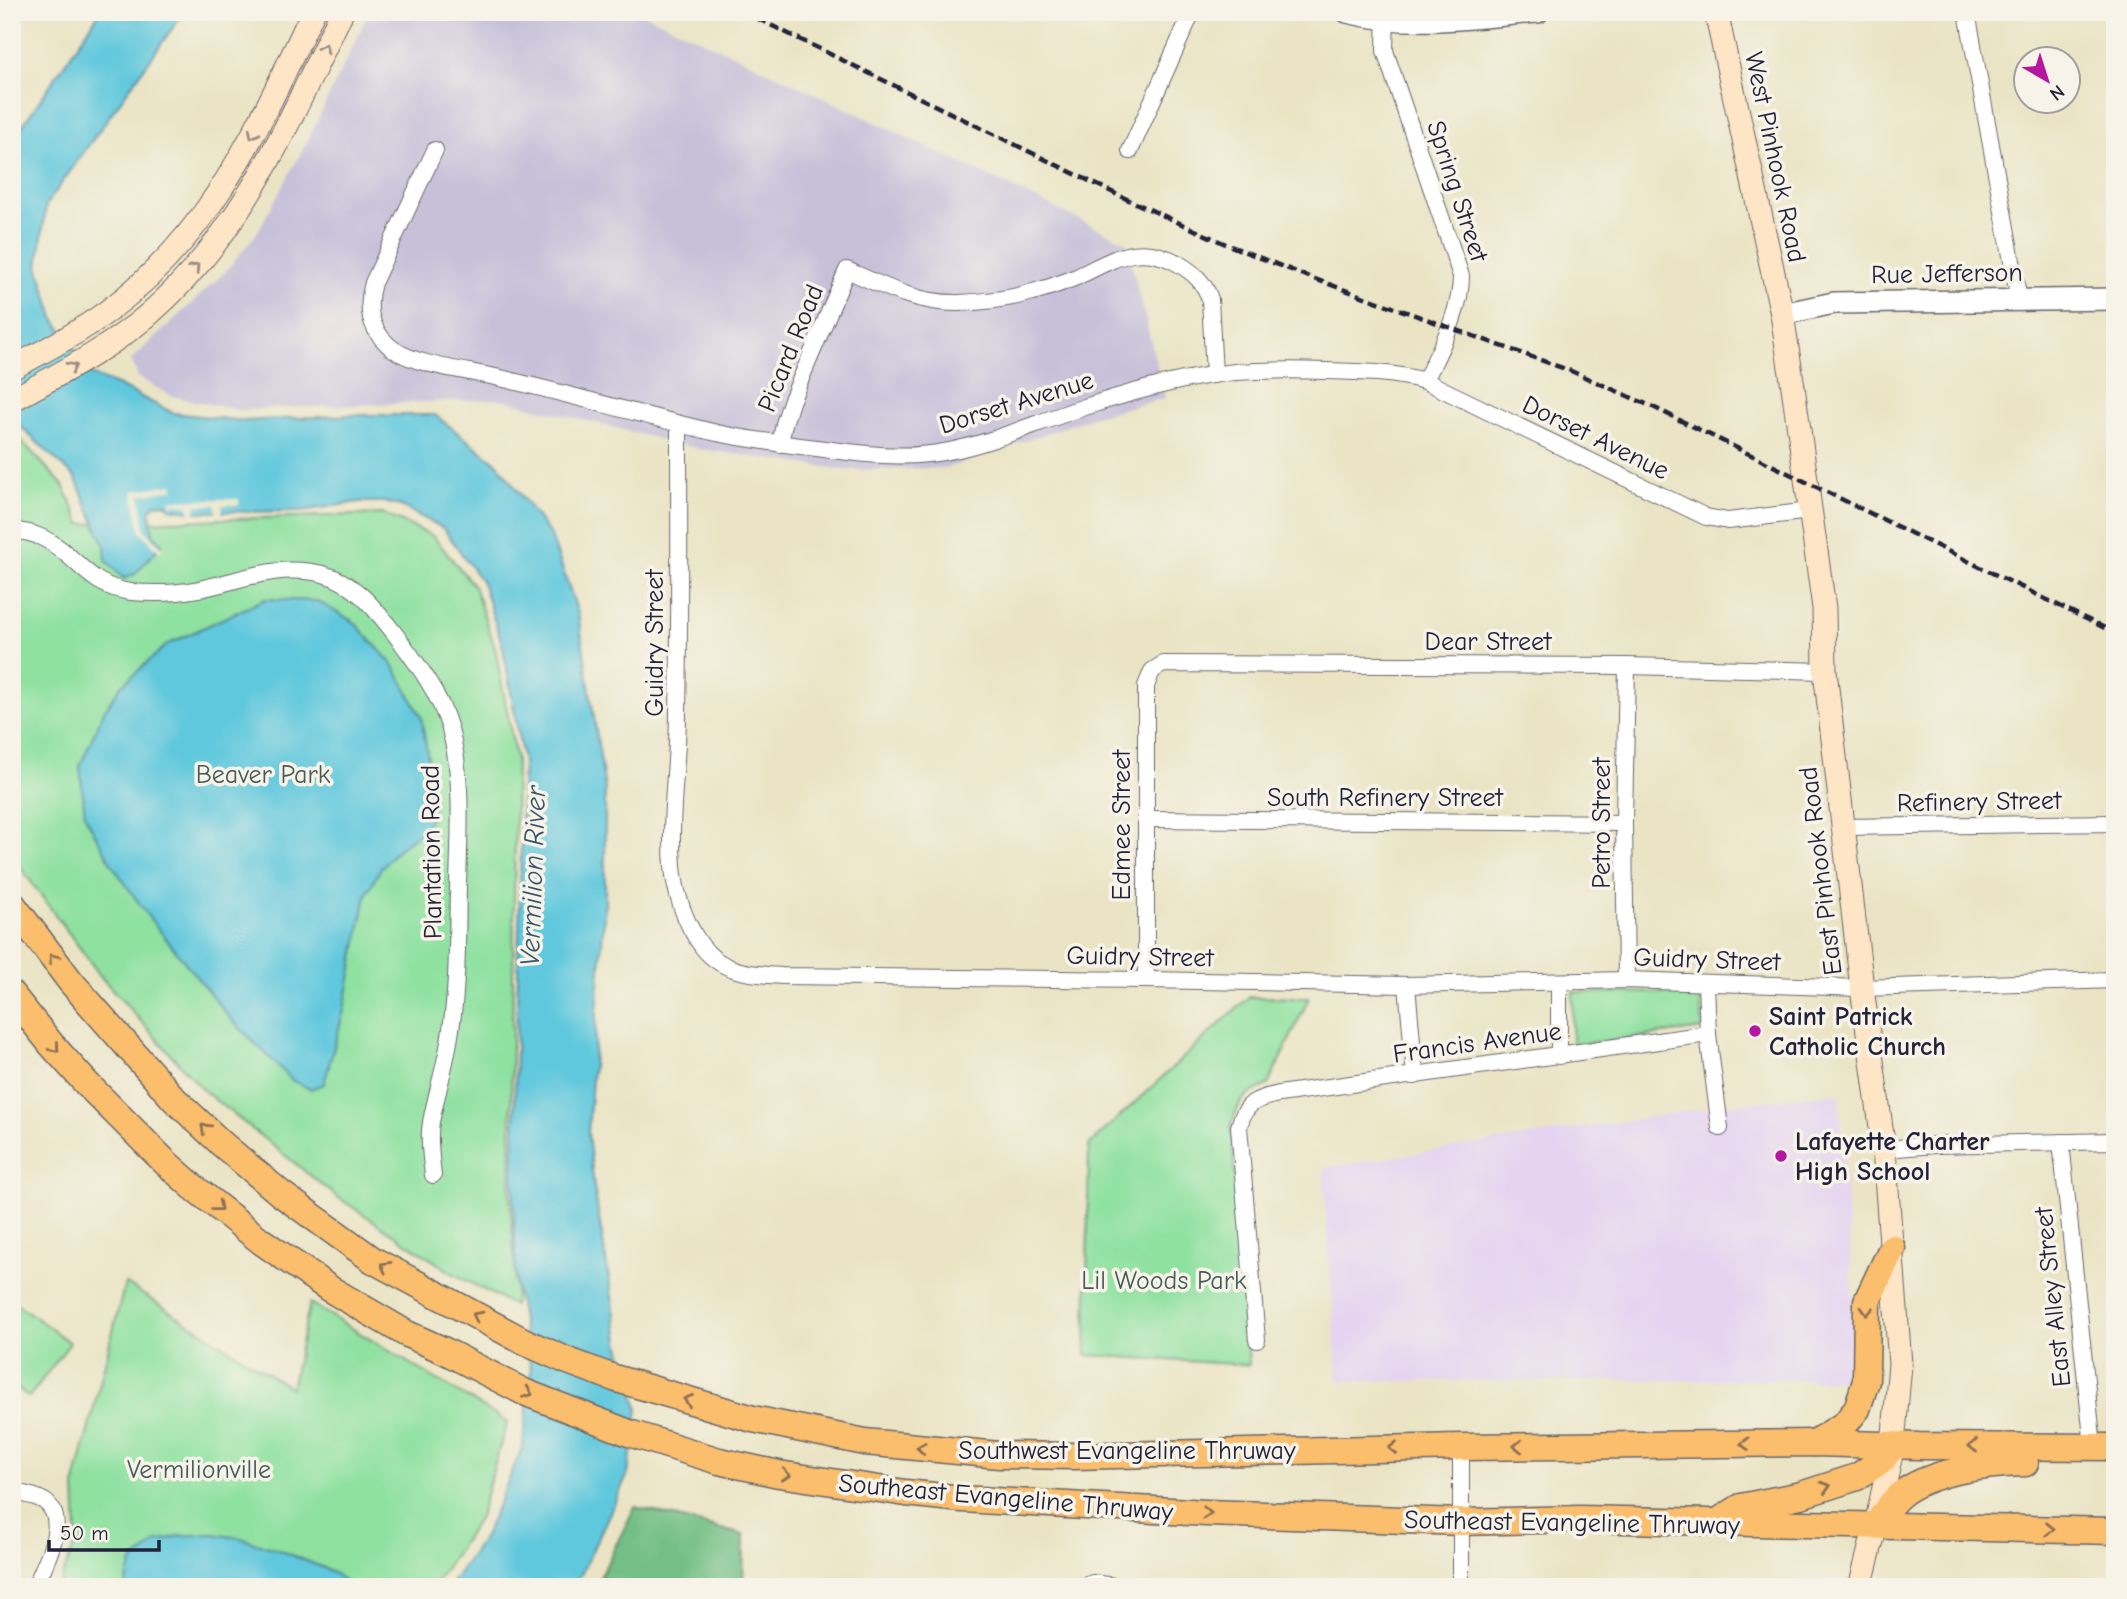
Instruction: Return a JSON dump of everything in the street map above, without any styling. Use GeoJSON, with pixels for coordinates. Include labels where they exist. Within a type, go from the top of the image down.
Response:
{"type":"FeatureCollection","features":[{"type":"Feature","properties":{"kind":"highway","name":"Southwest Evangeline Thruway"},"geometry":{"type":"LineString","coordinates":[[12,904],[71,982],[174,1100],[280,1193],[363,1252],[445,1299],[568,1361],[614,1378],[753,1419],[865,1442],[999,1455],[1074,1456],[1461,1447],[1814,1443],[1893,1446]]}},
{"type":"Feature","properties":{"kind":"highway","name":"Southeast Evangeline Thruway"},"geometry":{"type":"LineString","coordinates":[[12,995],[87,1084],[192,1186],[261,1241],[330,1289],[407,1334],[524,1392],[629,1433],[719,1461],[848,1486],[962,1499],[1206,1513],[1461,1522],[1580,1520],[2115,1531]]}},
{"type":"Feature","properties":{"kind":"highway"},"geometry":{"type":"LineString","coordinates":[[1814,1443],[1845,1424],[1857,1409],[1866,1381],[1867,1301],[1892,1248]]}},
{"type":"Feature","properties":{"kind":"highway"},"geometry":{"type":"LineString","coordinates":[[1716,1522],[1741,1507],[1801,1494],[1857,1477],[1882,1460],[1893,1446],[2104,1447]]}},
{"type":"Feature","properties":{"kind":"highway"},"geometry":{"type":"LineString","coordinates":[[1876,1525],[1900,1494],[1920,1483],[1991,1464],[2039,1462],[2066,1447]]}},
{"type":"Feature","properties":{"kind":"main road"},"geometry":{"type":"LineString","coordinates":[[12,368],[90,323],[129,294],[175,250],[216,199],[241,158],[313,12]]}},
{"type":"Feature","properties":{"kind":"main road"},"geometry":{"type":"LineString","coordinates":[[12,400],[86,359],[146,316],[173,291],[219,240],[264,170],[342,12]]}},
{"type":"Feature","properties":{"kind":"main road","name":"West Pinhook Road"},"geometry":{"type":"LineString","coordinates":[[1716,12],[1782,314]]}},
{"type":"Feature","properties":{"kind":"main road"},"geometry":{"type":"LineString","coordinates":[[284,73],[306,85]]}},
{"type":"Feature","properties":{"kind":"main road"},"geometry":{"type":"LineString","coordinates":[[272,97],[295,107]]}},
{"type":"Feature","properties":{"kind":"main road","name":"East Pinhook Road"},"geometry":{"type":"LineString","coordinates":[[1782,314],[1824,608],[1825,671],[1862,988],[1884,1149],[1900,1364],[1893,1446],[1860,1587]]}},
{"type":"Feature","properties":{"kind":"street"},"geometry":{"type":"LineString","coordinates":[[1130,151],[1192,12]]}},
{"type":"Feature","properties":{"kind":"street"},"geometry":{"type":"LineString","coordinates":[[1347,12],[1428,20],[1538,12]]}},
{"type":"Feature","properties":{"kind":"street"},"geometry":{"type":"LineString","coordinates":[[1967,12],[2019,299]]}},
{"type":"Feature","properties":{"kind":"street","name":"Spring Street"},"geometry":{"type":"LineString","coordinates":[[1386,16],[1385,51],[1461,276],[1457,307],[1425,381]]}},
{"type":"Feature","properties":{"kind":"street","name":"Dorset Avenue"},"geometry":{"type":"LineString","coordinates":[[435,150],[369,295],[370,316],[376,330],[395,350],[418,360],[746,439],[889,456],[920,455],[976,444],[1122,396],[1189,379],[1280,370],[1399,374],[1425,381],[1706,517],[1728,521],[1810,511]]}},
{"type":"Feature","properties":{"kind":"street","name":"Picard Road"},"geometry":{"type":"LineString","coordinates":[[780,444],[792,402],[847,270],[913,297],[960,303],[1008,298],[1033,292],[1078,276],[1121,256],[1156,254],[1191,271],[1207,290],[1210,299],[1214,375]]}},
{"type":"Feature","properties":{"kind":"street","name":"Rue Jefferson"},"geometry":{"type":"LineString","coordinates":[[1782,314],[1833,303],[2115,299]]}},
{"type":"Feature","properties":{"kind":"street","name":"Guidry Street"},"geometry":{"type":"LineString","coordinates":[[679,424],[678,715],[673,866],[684,913],[702,946],[717,961],[732,970],[748,974],[875,978],[1146,979],[1407,985],[1626,981],[1862,988],[2115,980]]}},
{"type":"Feature","properties":{"kind":"street","name":"Plantation Road"},"geometry":{"type":"LineString","coordinates":[[12,531],[42,537],[58,547],[95,580],[109,587],[131,592],[165,593],[198,589],[286,569],[327,575],[347,584],[363,597],[409,652],[430,684],[450,729],[457,762],[459,799],[452,1026],[431,1122],[433,1175]]}},
{"type":"Feature","properties":{"kind":"street","name":"Dear Street"},"geometry":{"type":"LineString","coordinates":[[1152,671],[1163,664],[1627,666],[1825,671]]}},
{"type":"Feature","properties":{"kind":"street","name":"Petro Street"},"geometry":{"type":"LineString","coordinates":[[1626,981],[1627,666]]}},
{"type":"Feature","properties":{"kind":"street","name":"Edmee Street"},"geometry":{"type":"LineString","coordinates":[[1146,979],[1146,685],[1152,671]]}},
{"type":"Feature","properties":{"kind":"street","name":"South Refinery Street"},"geometry":{"type":"LineString","coordinates":[[1145,819],[1625,823]]}},
{"type":"Feature","properties":{"kind":"street","name":"Refinery Street"},"geometry":{"type":"LineString","coordinates":[[1843,827],[2115,823]]}},
{"type":"Feature","properties":{"kind":"street"},"geometry":{"type":"LineString","coordinates":[[1559,982],[1559,1055]]}},
{"type":"Feature","properties":{"kind":"street"},"geometry":{"type":"LineString","coordinates":[[1706,983],[1708,1034],[1720,1128]]}},
{"type":"Feature","properties":{"kind":"street"},"geometry":{"type":"LineString","coordinates":[[1407,985],[1415,1076]]}},
{"type":"Feature","properties":{"kind":"street","name":"Francis Avenue"},"geometry":{"type":"LineString","coordinates":[[1257,1340],[1239,1127],[1247,1108],[1254,1101],[1279,1094],[1708,1034]]}},
{"type":"Feature","properties":{"kind":"street"},"geometry":{"type":"LineString","coordinates":[[1884,1149],[1935,1145],[2115,1141]]}},
{"type":"Feature","properties":{"kind":"street","name":"East Alley Street"},"geometry":{"type":"LineString","coordinates":[[2061,1142],[2104,1447]]}},
{"type":"Feature","properties":{"kind":"street"},"geometry":{"type":"LineString","coordinates":[[1461,1447],[1461,1587]]}},
{"type":"Feature","properties":{"kind":"street"},"geometry":{"type":"LineString","coordinates":[[12,1492],[46,1502],[54,1516],[56,1525],[53,1544],[36,1587]]}},
{"type":"Feature","properties":{"kind":"street"},"geometry":{"type":"LineString","coordinates":[[1080,1587],[1093,1583],[1121,1587]]}},
{"type":"Feature","properties":{"kind":"shaded area"},"geometry":{"type":"Polygon","coordinates":[[[369,12],[640,12],[1126,242],[1165,398],[1095,416],[947,468],[846,470],[699,449],[500,399],[237,410],[171,396],[138,377],[131,360],[225,272],[257,233],[308,140],[369,12]]]}},
{"type":"Feature","properties":{"kind":"shaded area"},"geometry":{"type":"Polygon","coordinates":[[[1839,1093],[1855,1323],[1852,1380],[1338,1381],[1323,1168],[1728,1105],[1839,1093]]]}},
{"type":"Feature","properties":{"kind":"green space","name":"Beaver Park"},"geometry":{"type":"Polygon","coordinates":[[[12,431],[63,485],[81,524],[384,514],[433,536],[474,586],[495,648],[516,759],[510,1193],[516,1287],[514,1306],[452,1273],[336,1196],[203,1090],[102,978],[12,856],[12,431]]]}},
{"type":"Feature","properties":{"kind":"green space"},"geometry":{"type":"Polygon","coordinates":[[[1573,992],[1700,993],[1703,1029],[1572,1045],[1573,992]]]}},
{"type":"Feature","properties":{"kind":"green space","name":"Lil Woods Park"},"geometry":{"type":"Polygon","coordinates":[[[1249,997],[1309,998],[1268,1085],[1247,1095],[1231,1126],[1249,1365],[1086,1355],[1089,1145],[1249,997]]]}},
{"type":"Feature","properties":{"kind":"green space","name":"Vermilionville"},"geometry":{"type":"Polygon","coordinates":[[[125,1283],[291,1388],[310,1303],[507,1422],[479,1518],[433,1587],[58,1587],[77,1539],[75,1483],[125,1283]]]}},
{"type":"Feature","properties":{"kind":"green space"},"geometry":{"type":"Polygon","coordinates":[[[12,1300],[70,1343],[29,1397],[12,1384],[12,1300]]]}},
{"type":"Feature","properties":{"kind":"green space"},"geometry":{"type":"Polygon","coordinates":[[[635,1507],[744,1535],[743,1587],[595,1587],[635,1507]]]}},
{"type":"Feature","properties":{"kind":"water","name":"Vermilion River"},"geometry":{"type":"Polygon","coordinates":[[[100,12],[184,12],[46,205],[38,266],[54,318],[90,374],[173,413],[244,421],[351,415],[435,415],[498,464],[551,536],[578,613],[605,789],[605,902],[588,1133],[620,1346],[638,1409],[628,1474],[575,1587],[449,1587],[485,1535],[523,1446],[531,1370],[516,1287],[513,1178],[523,761],[503,647],[482,582],[443,528],[401,506],[384,502],[359,502],[302,511],[196,512],[170,508],[165,503],[156,504],[150,511],[153,534],[162,544],[135,574],[124,579],[106,560],[105,546],[75,477],[12,419],[12,141],[100,12]]]}},
{"type":"Feature","properties":{"kind":"water"},"geometry":{"type":"Polygon","coordinates":[[[265,599],[317,601],[354,622],[394,666],[421,716],[434,804],[426,828],[398,849],[381,868],[366,895],[344,1010],[324,1084],[310,1089],[293,1081],[229,1017],[147,915],[111,863],[85,816],[80,766],[103,713],[120,687],[168,644],[265,599]]]}},
{"type":"Feature","properties":{"kind":"water"},"geometry":{"type":"Polygon","coordinates":[[[213,1534],[241,1538],[284,1552],[329,1570],[353,1587],[125,1587],[132,1562],[157,1542],[179,1536],[213,1534]]]}},
{"type":"Feature","properties":{"kind":"pier"},"geometry":{"type":"Polygon","coordinates":[[[173,484],[174,489],[140,495],[145,530],[163,548],[160,552],[140,531],[133,491],[173,484]]]}},
{"type":"Feature","properties":{"kind":"pier"},"geometry":{"type":"Polygon","coordinates":[[[239,499],[239,505],[222,505],[222,515],[217,515],[216,505],[195,505],[195,516],[190,515],[189,505],[171,504],[171,500],[239,499]]]}},
{"type":"Feature","properties":{"kind":"railway"},"geometry":{"type":"LineString","coordinates":[[744,12],[1118,195],[1228,245],[1309,277],[1571,371],[1653,407],[2115,633]]}},
{"type":"Feature","properties":{"kind":"place","name":"Saint Patrick Catholic Church"},"geometry":{"type":"Point","coordinates":[1755,1031]}},
{"type":"Feature","properties":{"kind":"place","name":"Lafayette Charter High School"},"geometry":{"type":"Point","coordinates":[1781,1156]}}]}
